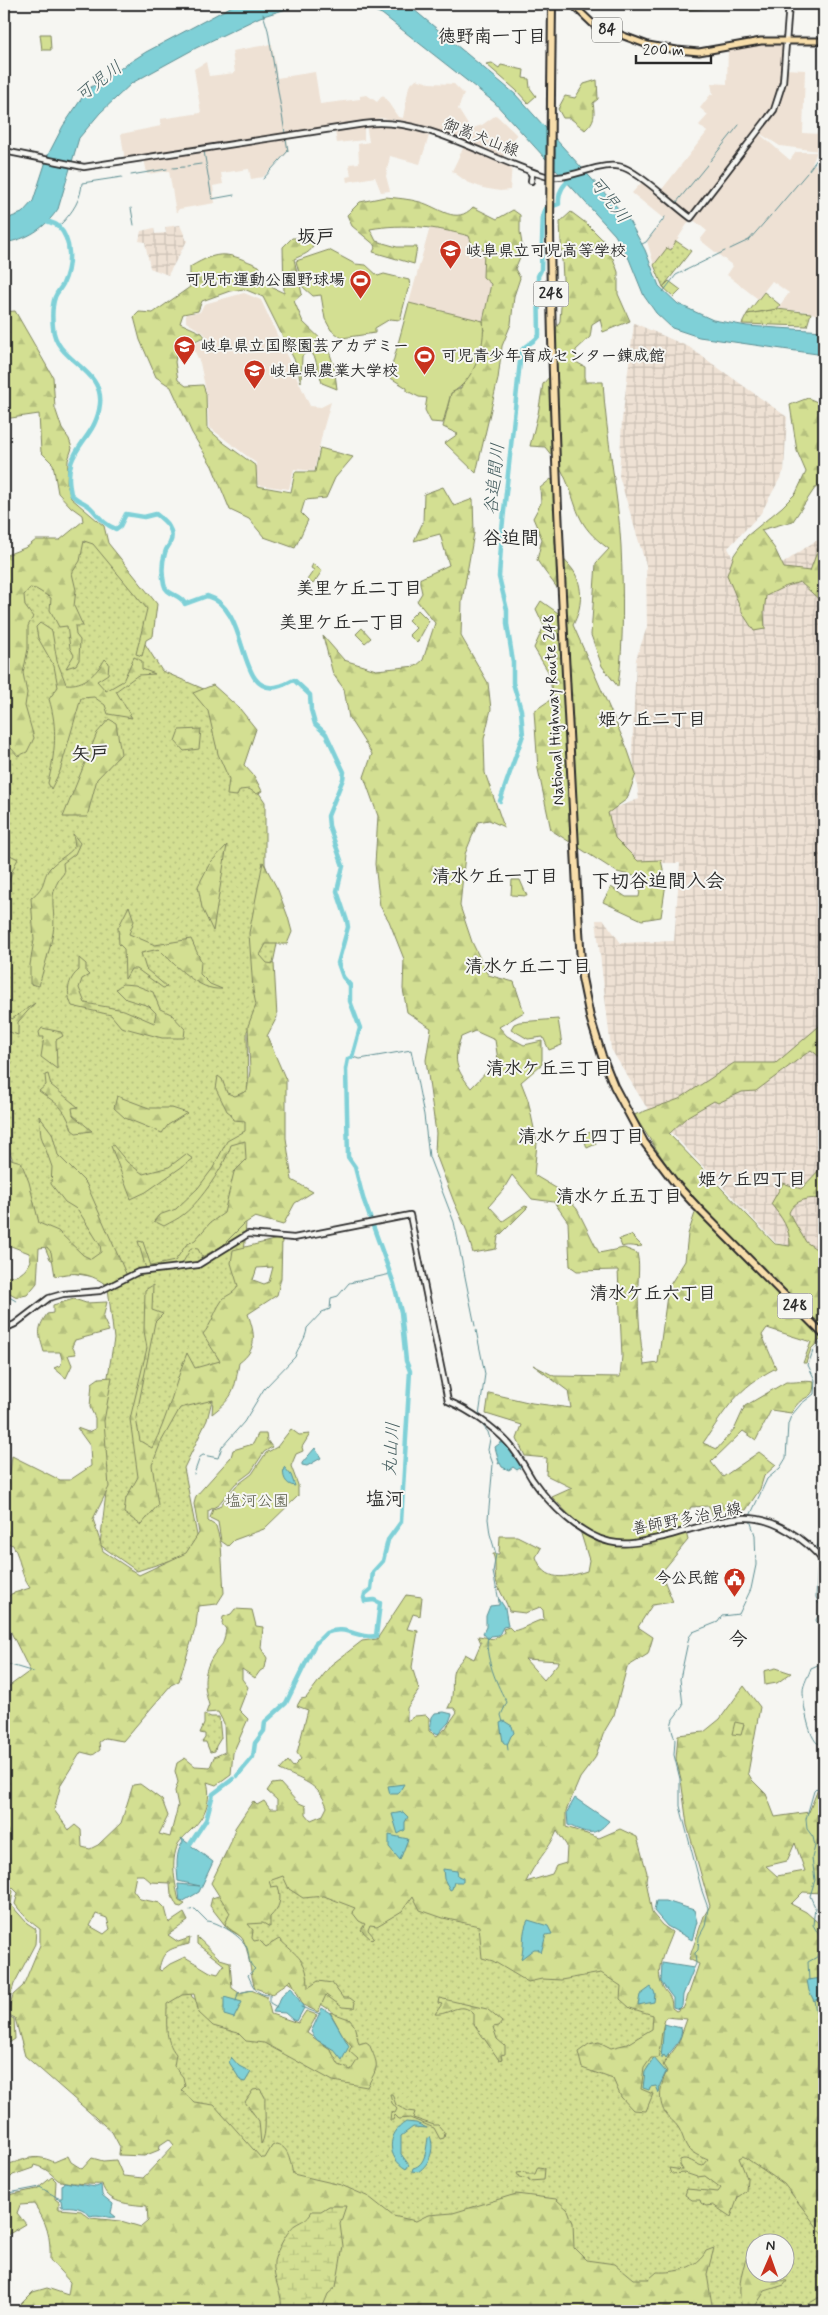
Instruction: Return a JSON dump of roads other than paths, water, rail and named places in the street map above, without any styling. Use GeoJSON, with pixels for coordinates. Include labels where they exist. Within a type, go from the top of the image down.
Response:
{"type":"FeatureCollection","features":[{"type":"Feature","properties":{"kind":"highway","name":"National Highway Route 248"},"geometry":{"type":"LineString","coordinates":[[552,4],[550,224],[552,377],[582,978],[590,1017],[614,1086],[644,1142],[680,1189],[824,1333]]}},
{"type":"Feature","properties":{"kind":"highway","name":"National Highway Route 248"},"geometry":{"type":"LineString","coordinates":[[551,80],[556,4]]}},
{"type":"Feature","properties":{"kind":"main road","name":"84"},"geometry":{"type":"LineString","coordinates":[[571,4],[594,25],[656,46],[699,52],[761,41],[824,41]]}},
{"type":"Feature","properties":{"kind":"main road","name":"御嵩犬山線"},"geometry":{"type":"LineString","coordinates":[[4,152],[74,166],[93,166],[286,135],[378,122],[396,122],[432,133],[547,177],[609,166],[626,168],[691,218],[774,110],[783,82],[789,4]]}},
{"type":"Feature","properties":{"kind":"main road"},"geometry":{"type":"LineString","coordinates":[[529,170],[532,175],[531,181]]}},
{"type":"Feature","properties":{"kind":"main road","name":"善師野多治見線"},"geometry":{"type":"LineString","coordinates":[[4,1330],[49,1298],[57,1295],[100,1290],[138,1272],[198,1265],[248,1234],[294,1238],[410,1215],[448,1401],[504,1438],[517,1454],[533,1480],[578,1528],[599,1539],[632,1543],[733,1520],[750,1518],[798,1536],[813,1548],[824,1562]]}},
{"type":"Feature","properties":{"kind":"water","name":"可児川"},"geometry":{"type":"Polygon","coordinates":[[[236,4],[303,4],[260,17],[196,48],[132,83],[100,113],[79,138],[58,209],[53,216],[28,236],[4,243],[4,220],[22,213],[33,201],[48,155],[63,126],[88,89],[146,52],[236,4]]]}},
{"type":"Feature","properties":{"kind":"water","name":"可児川"},"geometry":{"type":"Polygon","coordinates":[[[356,4],[407,4],[515,94],[628,219],[645,250],[659,286],[678,304],[713,320],[747,326],[824,331],[824,355],[699,337],[672,328],[656,313],[644,296],[629,259],[615,235],[494,102],[382,14],[356,4]]]}},
{"type":"Feature","properties":{"kind":"water"},"geometry":{"type":"Polygon","coordinates":[[[503,1441],[523,1466],[517,1470],[513,1467],[509,1470],[502,1467],[500,1463],[498,1464],[495,1447],[503,1441]]]}},
{"type":"Feature","properties":{"kind":"water"},"geometry":{"type":"Polygon","coordinates":[[[315,1448],[321,1458],[307,1466],[302,1465],[302,1463],[315,1448]]]}},
{"type":"Feature","properties":{"kind":"water"},"geometry":{"type":"Polygon","coordinates":[[[284,1467],[291,1475],[295,1486],[285,1480],[283,1474],[284,1467]]]}},
{"type":"Feature","properties":{"kind":"water"},"geometry":{"type":"Polygon","coordinates":[[[499,1599],[505,1608],[508,1626],[503,1627],[499,1635],[491,1636],[488,1639],[483,1633],[486,1627],[486,1616],[490,1606],[499,1605],[499,1599]]]}},
{"type":"Feature","properties":{"kind":"water"},"geometry":{"type":"Polygon","coordinates":[[[444,1712],[452,1714],[449,1722],[438,1734],[430,1730],[432,1717],[435,1713],[444,1712]]]}},
{"type":"Feature","properties":{"kind":"water"},"geometry":{"type":"Polygon","coordinates":[[[504,1721],[512,1726],[514,1733],[507,1745],[503,1742],[500,1723],[504,1721]]]}},
{"type":"Feature","properties":{"kind":"water"},"geometry":{"type":"Polygon","coordinates":[[[404,1784],[398,1794],[390,1794],[388,1786],[404,1784]]]}},
{"type":"Feature","properties":{"kind":"water"},"geometry":{"type":"Polygon","coordinates":[[[575,1798],[609,1821],[594,1832],[585,1832],[568,1825],[567,1812],[575,1798]]]}},
{"type":"Feature","properties":{"kind":"water"},"geometry":{"type":"Polygon","coordinates":[[[403,1812],[408,1817],[405,1822],[405,1830],[398,1834],[392,1814],[403,1812]]]}},
{"type":"Feature","properties":{"kind":"water"},"geometry":{"type":"Polygon","coordinates":[[[389,1835],[408,1839],[400,1860],[389,1847],[389,1835]]]}},
{"type":"Feature","properties":{"kind":"water"},"geometry":{"type":"Polygon","coordinates":[[[181,1838],[213,1862],[199,1892],[182,1902],[180,1901],[178,1884],[200,1886],[178,1881],[177,1860],[180,1846],[183,1842],[181,1838]]]}},
{"type":"Feature","properties":{"kind":"water"},"geometry":{"type":"Polygon","coordinates":[[[443,1869],[457,1871],[458,1876],[463,1878],[463,1882],[454,1882],[450,1890],[444,1879],[443,1869]]]}},
{"type":"Feature","properties":{"kind":"water"},"geometry":{"type":"Polygon","coordinates":[[[656,1901],[666,1901],[694,1910],[697,1922],[692,1940],[667,1926],[654,1911],[656,1901]]]}},
{"type":"Feature","properties":{"kind":"water"},"geometry":{"type":"Polygon","coordinates":[[[528,1920],[548,1926],[552,1934],[546,1935],[541,1953],[538,1949],[534,1949],[521,1959],[525,1930],[528,1920]]]}},
{"type":"Feature","properties":{"kind":"water"},"geometry":{"type":"Polygon","coordinates":[[[662,1963],[694,1968],[683,1995],[682,2006],[679,2009],[673,2007],[673,1998],[661,1982],[662,1963]]]}},
{"type":"Feature","properties":{"kind":"water"},"geometry":{"type":"Polygon","coordinates":[[[823,1978],[824,1995],[814,2001],[809,1991],[807,1980],[823,1978]]]}},
{"type":"Feature","properties":{"kind":"water"},"geometry":{"type":"Polygon","coordinates":[[[291,1987],[304,2008],[297,2021],[285,2013],[273,2012],[283,1994],[291,1987]]]}},
{"type":"Feature","properties":{"kind":"water"},"geometry":{"type":"Polygon","coordinates":[[[651,1987],[655,1993],[654,2002],[638,2005],[640,1995],[651,1987]]]}},
{"type":"Feature","properties":{"kind":"water"},"geometry":{"type":"Polygon","coordinates":[[[224,1997],[242,2002],[234,2018],[224,2015],[224,1997]]]}},
{"type":"Feature","properties":{"kind":"water"},"geometry":{"type":"Polygon","coordinates":[[[322,2008],[330,2013],[349,2046],[342,2060],[334,2050],[317,2040],[311,2032],[322,2008]]]}},
{"type":"Feature","properties":{"kind":"water"},"geometry":{"type":"Polygon","coordinates":[[[664,2024],[681,2028],[681,2036],[666,2058],[664,2055],[661,2059],[664,2024]]]}},
{"type":"Feature","properties":{"kind":"water"},"geometry":{"type":"Polygon","coordinates":[[[231,2057],[239,2066],[251,2072],[245,2082],[241,2081],[229,2062],[231,2057]]]}},
{"type":"Feature","properties":{"kind":"water"},"geometry":{"type":"Polygon","coordinates":[[[654,2058],[666,2072],[660,2085],[659,2093],[656,2086],[650,2087],[649,2090],[643,2088],[645,2072],[654,2058]]]}},
{"type":"Feature","properties":{"kind":"water"},"geometry":{"type":"Polygon","coordinates":[[[406,2122],[416,2123],[427,2128],[413,2127],[401,2136],[401,2154],[409,2165],[406,2169],[395,2159],[391,2146],[395,2133],[406,2122]]]}},
{"type":"Feature","properties":{"kind":"water"},"geometry":{"type":"Polygon","coordinates":[[[430,2136],[432,2151],[426,2165],[418,2172],[412,2171],[413,2168],[421,2164],[430,2136]]]}},
{"type":"Feature","properties":{"kind":"water"},"geometry":{"type":"Polygon","coordinates":[[[64,2182],[96,2187],[101,2185],[102,2195],[113,2204],[111,2213],[116,2217],[90,2216],[78,2208],[62,2207],[61,2200],[56,2198],[62,2198],[62,2185],[64,2182]]]}},
{"type":"Feature","properties":{"kind":"waterway"},"geometry":{"type":"LineString","coordinates":[[263,14],[268,30],[288,151],[263,179]]}},
{"type":"Feature","properties":{"kind":"waterway"},"geometry":{"type":"LineString","coordinates":[[823,102],[824,48]]}},
{"type":"Feature","properties":{"kind":"waterway"},"geometry":{"type":"LineString","coordinates":[[710,161],[739,125]]}},
{"type":"Feature","properties":{"kind":"waterway"},"geometry":{"type":"LineString","coordinates":[[204,151],[212,199],[234,195]]}},
{"type":"Feature","properties":{"kind":"waterway"},"geometry":{"type":"LineString","coordinates":[[809,170],[821,154]]}},
{"type":"Feature","properties":{"kind":"waterway"},"geometry":{"type":"LineString","coordinates":[[187,166],[201,164]]}},
{"type":"Feature","properties":{"kind":"waterway"},"geometry":{"type":"LineString","coordinates":[[676,203],[707,165]]}},
{"type":"Feature","properties":{"kind":"waterway"},"geometry":{"type":"LineString","coordinates":[[173,168],[184,167]]}},
{"type":"Feature","properties":{"kind":"waterway"},"geometry":{"type":"LineString","coordinates":[[131,175],[167,169]]}},
{"type":"Feature","properties":{"kind":"waterway"},"geometry":{"type":"LineString","coordinates":[[774,212],[807,173]]}},
{"type":"Feature","properties":{"kind":"waterway"},"geometry":{"type":"LineString","coordinates":[[61,224],[76,205],[82,183],[122,177]]}},
{"type":"Feature","properties":{"kind":"waterway","name":"谷追間川"},"geometry":{"type":"LineString","coordinates":[[500,801],[523,735],[521,710],[513,683],[513,662],[507,624],[507,610],[499,577],[502,530],[521,352],[539,335],[538,276],[541,270],[543,213],[545,209],[559,204],[561,190],[571,179]]}},
{"type":"Feature","properties":{"kind":"waterway"},"geometry":{"type":"LineString","coordinates":[[131,208],[134,225]]}},
{"type":"Feature","properties":{"kind":"waterway"},"geometry":{"type":"LineString","coordinates":[[730,249],[749,240],[771,215]]}},
{"type":"Feature","properties":{"kind":"waterway"},"geometry":{"type":"LineString","coordinates":[[642,244],[646,242],[665,217]]}},
{"type":"Feature","properties":{"kind":"waterway"},"geometry":{"type":"LineString","coordinates":[[44,220],[57,225],[63,232],[69,254],[66,277],[53,304],[52,312],[56,339],[62,349],[95,382],[99,392],[100,404],[97,417],[74,455],[70,466],[71,494],[89,506],[105,523],[116,529],[120,526],[126,514],[144,517],[156,514],[166,523],[172,534],[170,544],[165,551],[163,564],[164,584],[167,591],[183,600],[185,604],[207,596],[221,604],[231,618],[249,667],[256,680],[266,687],[280,686],[294,680],[310,695],[311,710],[315,724],[326,734],[344,772],[328,816],[329,826],[343,866],[337,891],[348,927],[338,963],[343,977],[350,985],[350,1001],[360,1028],[352,1057],[348,1059],[346,1069],[348,1157],[355,1167],[363,1198],[394,1284],[401,1312],[406,1361],[410,1371],[401,1522],[388,1540],[383,1561],[373,1572],[371,1589],[365,1594],[364,1598],[365,1601],[374,1600],[380,1603],[376,1636],[370,1637],[340,1630],[326,1633],[315,1644],[286,1703],[265,1722],[264,1731],[255,1743],[253,1757],[237,1776]]}},
{"type":"Feature","properties":{"kind":"waterway"},"geometry":{"type":"LineString","coordinates":[[663,292],[676,275],[725,251]]}},
{"type":"Feature","properties":{"kind":"waterway"},"geometry":{"type":"LineString","coordinates":[[352,1057],[360,1059],[411,1050],[424,1115],[429,1157],[454,1222],[475,1326]]}},
{"type":"Feature","properties":{"kind":"waterway"},"geometry":{"type":"LineString","coordinates":[[194,1474],[200,1457],[203,1455],[218,1458],[222,1447],[244,1422],[264,1389],[295,1357],[307,1328],[322,1312],[330,1309],[331,1298],[338,1296],[349,1283],[391,1274]]}},
{"type":"Feature","properties":{"kind":"waterway"},"geometry":{"type":"LineString","coordinates":[[4,1294],[16,1301]]}},
{"type":"Feature","properties":{"kind":"waterway"},"geometry":{"type":"LineString","coordinates":[[476,1330],[485,1374],[479,1416]]}},
{"type":"Feature","properties":{"kind":"waterway"},"geometry":{"type":"LineString","coordinates":[[750,1516],[767,1479],[780,1468],[786,1458],[788,1424],[791,1416],[801,1404],[814,1394],[815,1380],[808,1365],[813,1351],[824,1339]]}},
{"type":"Feature","properties":{"kind":"waterway"},"geometry":{"type":"LineString","coordinates":[[479,1421],[488,1432],[490,1439],[488,1450],[493,1464],[488,1519],[496,1554],[493,1572],[499,1601]]}},
{"type":"Feature","properties":{"kind":"waterway"},"geometry":{"type":"LineString","coordinates":[[694,1968],[696,1964],[695,1953],[698,1950],[699,1937],[705,1926],[708,1908],[680,1806],[680,1779],[674,1755],[675,1740],[671,1726],[673,1719],[683,1706],[680,1679],[689,1637],[693,1632],[718,1622],[722,1616],[739,1614],[751,1589],[756,1565],[755,1535],[750,1520]]}},
{"type":"Feature","properties":{"kind":"waterway"},"geometry":{"type":"LineString","coordinates":[[817,1548],[824,1526]]}},
{"type":"Feature","properties":{"kind":"waterway"},"geometry":{"type":"LineString","coordinates":[[818,1558],[816,1597],[819,1604]]}},
{"type":"Feature","properties":{"kind":"waterway"},"geometry":{"type":"LineString","coordinates":[[821,1606],[821,1611],[816,1620],[820,1628],[824,1630]]}},
{"type":"Feature","properties":{"kind":"waterway"},"geometry":{"type":"LineString","coordinates":[[488,1637],[489,1661],[507,1702],[501,1715],[503,1722]]}},
{"type":"Feature","properties":{"kind":"waterway"},"geometry":{"type":"LineString","coordinates":[[824,1653],[820,1664],[811,1668],[803,1691],[805,1710],[811,1733],[817,1743],[824,1744]]}},
{"type":"Feature","properties":{"kind":"waterway"},"geometry":{"type":"LineString","coordinates":[[4,1663],[34,1672]]}},
{"type":"Feature","properties":{"kind":"waterway"},"geometry":{"type":"LineString","coordinates":[[507,1743],[508,1750]]}},
{"type":"Feature","properties":{"kind":"waterway","name":"丸山川"},"geometry":{"type":"LineString","coordinates":[[188,1847],[206,1820],[213,1794],[233,1779]]}},
{"type":"Feature","properties":{"kind":"waterway"},"geometry":{"type":"LineString","coordinates":[[809,1980],[808,1962],[817,1957],[820,1944],[819,1935],[813,1925],[815,1907],[810,1896],[815,1880],[812,1858],[815,1846],[813,1837],[807,1829],[806,1819],[814,1791],[824,1781]]}},
{"type":"Feature","properties":{"kind":"waterway"},"geometry":{"type":"LineString","coordinates":[[190,1910],[195,1909],[207,1921],[229,1930],[245,1944],[250,1962],[255,1969],[248,1975],[251,1983],[258,1992],[270,1995],[270,2003],[277,2007]]}},
{"type":"Feature","properties":{"kind":"waterway"},"geometry":{"type":"LineString","coordinates":[[236,2001],[238,1993],[253,1990]]}},
{"type":"Feature","properties":{"kind":"waterway"},"geometry":{"type":"LineString","coordinates":[[814,2000],[818,2025]]}},
{"type":"Feature","properties":{"kind":"waterway"},"geometry":{"type":"LineString","coordinates":[[301,2007],[320,2014]]}},
{"type":"Feature","properties":{"kind":"waterway"},"geometry":{"type":"LineString","coordinates":[[4,2194],[40,2187],[58,2198]]}},
{"type":"Feature","properties":{"kind":"place","name":"岐阜県立可児高等学校"},"geometry":{"type":"Point","coordinates":[450,270]}},
{"type":"Feature","properties":{"kind":"place","name":"可児市運動公園野球場"},"geometry":{"type":"Point","coordinates":[361,299]}},
{"type":"Feature","properties":{"kind":"place","name":"岐阜県立国際園芸アカデミー"},"geometry":{"type":"Point","coordinates":[185,365]}},
{"type":"Feature","properties":{"kind":"place","name":"可児青少年育成センター錬成館"},"geometry":{"type":"Point","coordinates":[425,375]}},
{"type":"Feature","properties":{"kind":"place","name":"岐阜県農業大学校"},"geometry":{"type":"Point","coordinates":[254,390]}},
{"type":"Feature","properties":{"kind":"place","name":"今公民館"},"geometry":{"type":"Point","coordinates":[735,1597]}},
{"type":"Feature","properties":{"kind":"district","name":"徳野南一丁目"},"geometry":{"type":"Point","coordinates":[492,37]}},
{"type":"Feature","properties":{"kind":"district","name":"坂戸"},"geometry":{"type":"Point","coordinates":[316,237]}},
{"type":"Feature","properties":{"kind":"district","name":"谷迫間"},"geometry":{"type":"Point","coordinates":[511,538]}},
{"type":"Feature","properties":{"kind":"district","name":"美里ケ丘二丁目"},"geometry":{"type":"Point","coordinates":[359,589]}},
{"type":"Feature","properties":{"kind":"district","name":"美里ケ丘一丁目"},"geometry":{"type":"Point","coordinates":[342,623]}},
{"type":"Feature","properties":{"kind":"district","name":"姫ケ丘二丁目"},"geometry":{"type":"Point","coordinates":[652,720]}},
{"type":"Feature","properties":{"kind":"district","name":"矢戸"},"geometry":{"type":"Point","coordinates":[90,754]}},
{"type":"Feature","properties":{"kind":"district","name":"清水ケ丘一丁目"},"geometry":{"type":"Point","coordinates":[495,877]}},
{"type":"Feature","properties":{"kind":"district","name":"下切谷迫間入会"},"geometry":{"type":"Point","coordinates":[658,881]}},
{"type":"Feature","properties":{"kind":"district","name":"清水ケ丘二丁目"},"geometry":{"type":"Point","coordinates":[528,967]}},
{"type":"Feature","properties":{"kind":"district","name":"清水ケ丘三丁目"},"geometry":{"type":"Point","coordinates":[549,1069]}},
{"type":"Feature","properties":{"kind":"district","name":"清水ケ丘四丁目"},"geometry":{"type":"Point","coordinates":[581,1137]}},
{"type":"Feature","properties":{"kind":"district","name":"姫ケ丘四丁目"},"geometry":{"type":"Point","coordinates":[752,1180]}},
{"type":"Feature","properties":{"kind":"district","name":"清水ケ丘五丁目"},"geometry":{"type":"Point","coordinates":[619,1197]}},
{"type":"Feature","properties":{"kind":"district","name":"清水ケ丘六丁目"},"geometry":{"type":"Point","coordinates":[653,1294]}},
{"type":"Feature","properties":{"kind":"district","name":"塩河"},"geometry":{"type":"Point","coordinates":[385,1499]}},
{"type":"Feature","properties":{"kind":"district","name":"今"},"geometry":{"type":"Point","coordinates":[738,1639]}},
{"type":"Feature","properties":{"kind":"park label","name":"塩河公園"},"geometry":{"type":"Point","coordinates":[257,1501]}}]}
